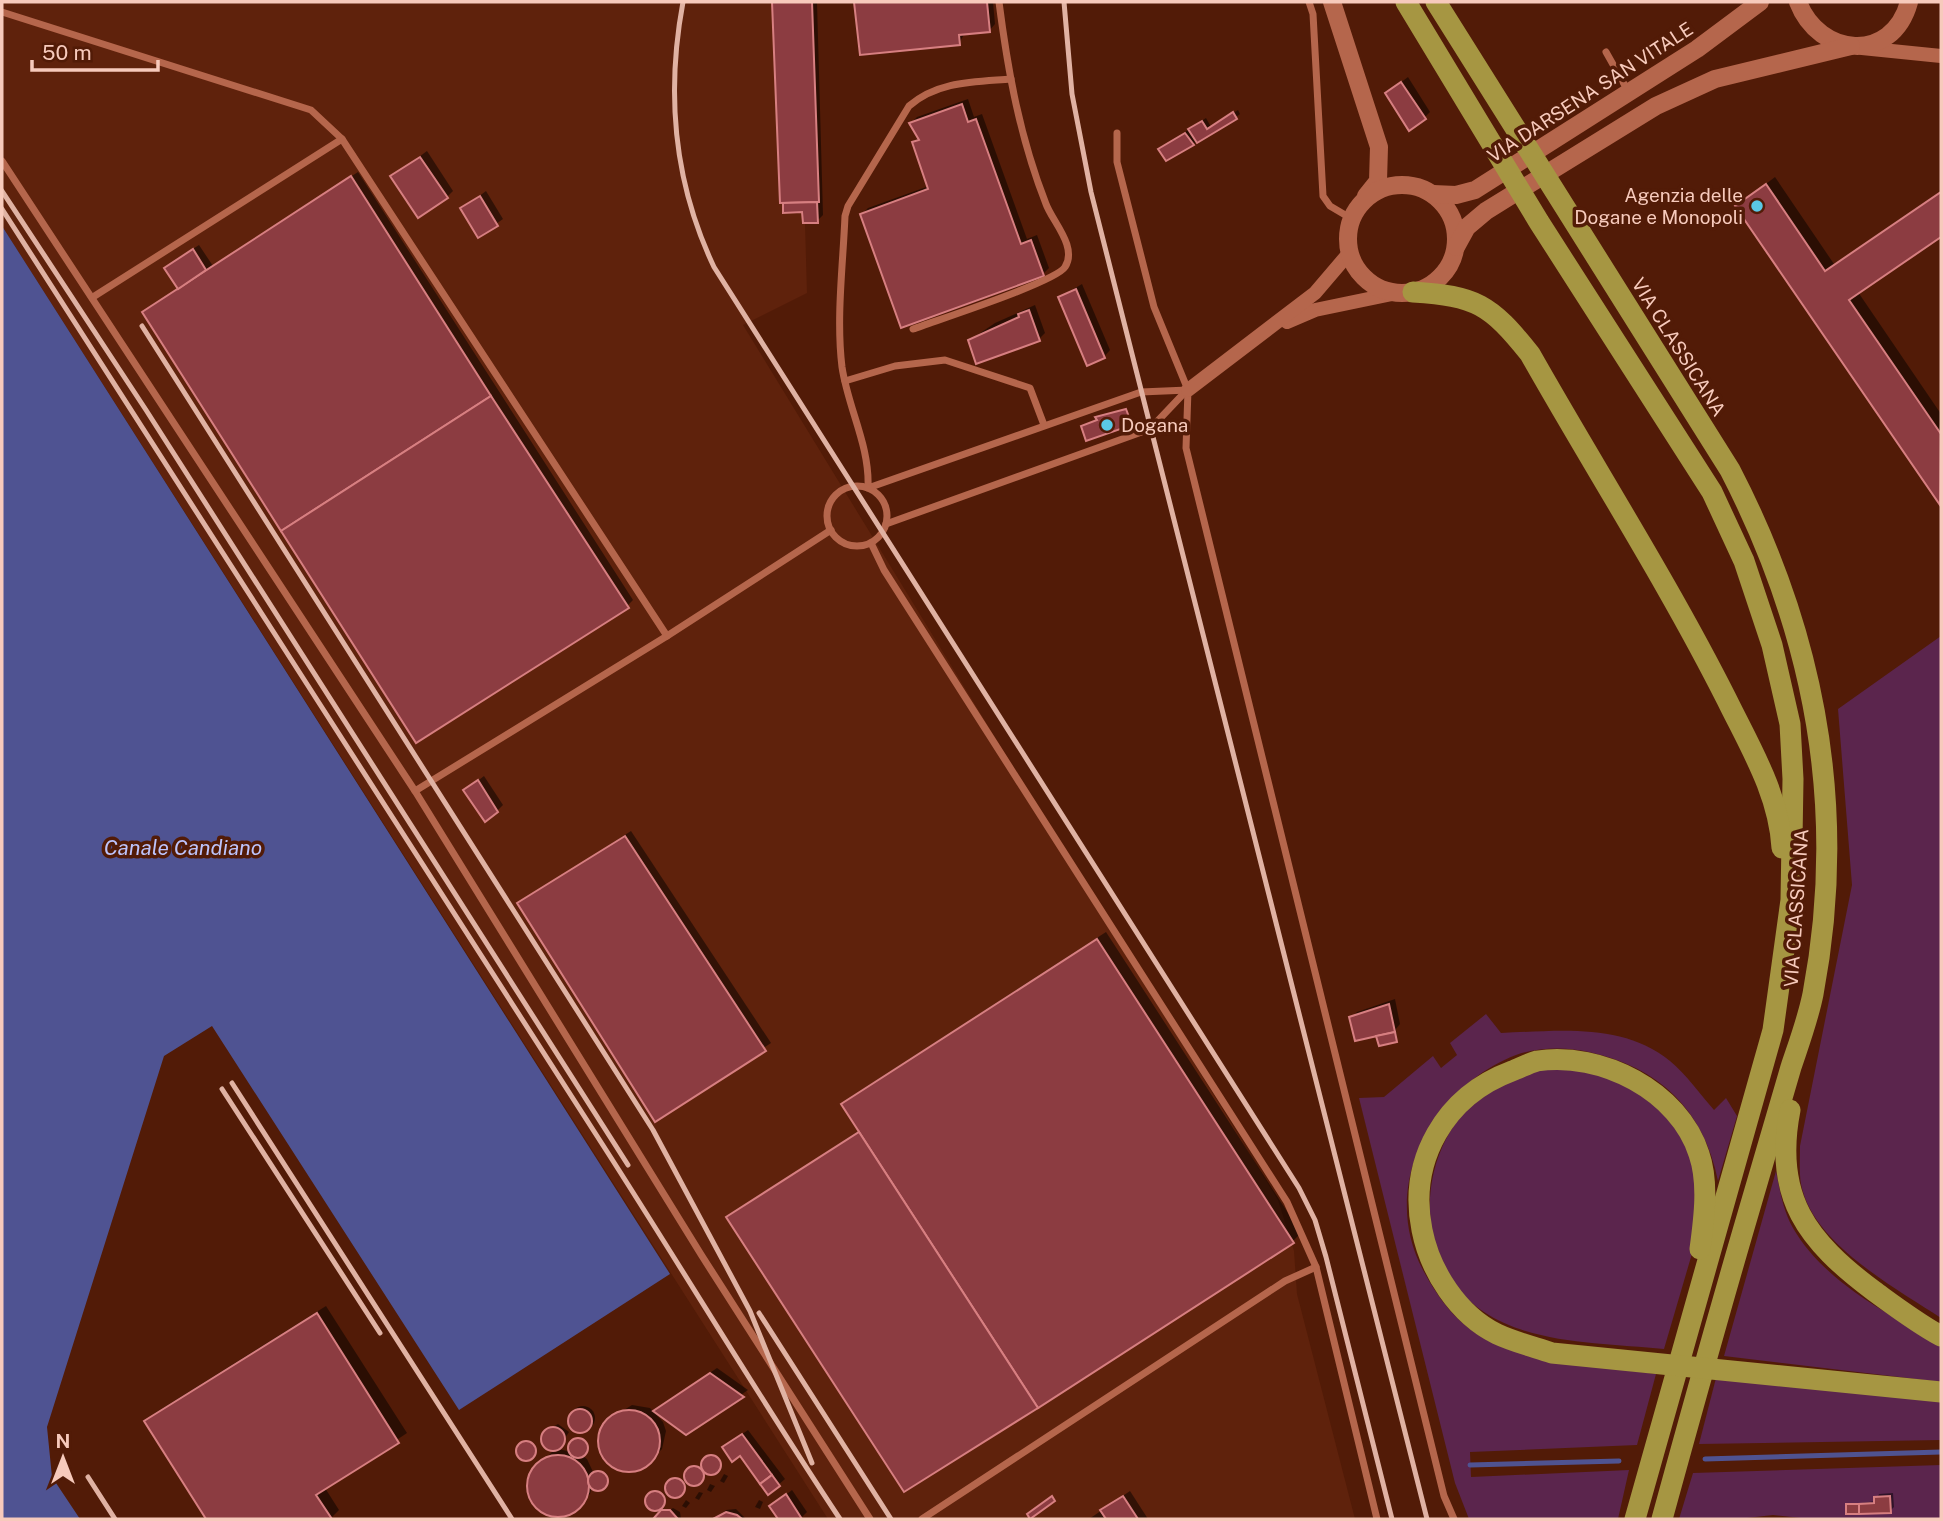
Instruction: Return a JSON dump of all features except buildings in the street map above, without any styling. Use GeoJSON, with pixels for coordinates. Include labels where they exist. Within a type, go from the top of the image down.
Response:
{"type":"FeatureCollection","features":[{"type":"Feature","properties":{"kind":"highway","name":"VIA CLASSICANA"},"geometry":{"type":"LineString","coordinates":[[1406,2],[1539,222],[1712,492],[1744,561],[1772,645],[1790,724],[1793,779],[1791,900],[1773,1030],[1635,1519]]}},
{"type":"Feature","properties":{"kind":"highway","name":"VIA CLASSICANA"},"geometry":{"type":"LineString","coordinates":[[1436,2],[1730,470],[1759,526],[1798,631],[1821,741],[1826,814],[1824,896],[1813,995],[1717,1320],[1662,1519]]}},
{"type":"Feature","properties":{"kind":"highway"},"geometry":{"type":"LineString","coordinates":[[1448,2],[1462,43]]}},
{"type":"Feature","properties":{"kind":"highway"},"geometry":{"type":"LineString","coordinates":[[1405,292],[1454,295],[1482,305],[1505,323],[1530,354],[1696,638],[1767,779],[1779,819],[1782,872],[1780,986]]}},
{"type":"Feature","properties":{"kind":"highway"},"geometry":{"type":"LineString","coordinates":[[1813,995],[1786,1132],[1786,1178],[1797,1213],[1812,1237],[1839,1265],[1920,1324],[1941,1336]]}},
{"type":"Feature","properties":{"kind":"highway"},"geometry":{"type":"LineString","coordinates":[[1692,1313],[1705,1207],[1699,1154],[1675,1111],[1667,1104],[1639,1082],[1587,1062],[1536,1061],[1489,1080],[1451,1111],[1428,1148],[1416,1202],[1426,1252],[1455,1302],[1495,1334],[1541,1349],[1642,1363],[1941,1392]]}},
{"type":"Feature","properties":{"kind":"street"},"geometry":{"type":"LineString","coordinates":[[1332,2],[1379,147],[1378,181],[1362,203]]}},
{"type":"Feature","properties":{"kind":"street","name":"VIA DARSENA SAN VITALE"},"geometry":{"type":"LineString","coordinates":[[1350,252],[1348,236],[1352,219],[1362,203],[1375,192],[1392,186],[1418,187],[1433,194],[1456,195],[1475,190],[1697,49],[1760,2]]}},
{"type":"Feature","properties":{"kind":"street"},"geometry":{"type":"LineString","coordinates":[[1798,2],[1805,19],[1817,33],[1833,42],[1941,56]]}},
{"type":"Feature","properties":{"kind":"street"},"geometry":{"type":"LineString","coordinates":[[1276,326],[1315,310],[1429,286],[1451,263],[1467,227],[1486,211],[1656,106],[1714,79],[1851,46],[1868,45],[1883,38],[1896,27],[1909,2]]}},
{"type":"Feature","properties":{"kind":"street"},"geometry":{"type":"LineString","coordinates":[[1433,194],[1452,218],[1456,247]]}},
{"type":"Feature","properties":{"kind":"street"},"geometry":{"type":"LineString","coordinates":[[1188,390],[1276,326],[1315,293],[1350,252],[1356,268],[1367,280],[1405,292]]}},
{"type":"Feature","properties":{"kind":"lane"},"geometry":{"type":"LineString","coordinates":[[913,329],[1045,283],[1064,269],[1068,261],[1061,230],[1050,215],[1027,154],[1011,79],[999,2]]}},
{"type":"Feature","properties":{"kind":"lane"},"geometry":{"type":"LineString","coordinates":[[1309,2],[1313,14],[1323,196],[1329,206],[1352,219]]}},
{"type":"Feature","properties":{"kind":"lane"},"geometry":{"type":"LineString","coordinates":[[2,12],[312,110],[342,139],[667,636]]}},
{"type":"Feature","properties":{"kind":"lane"},"geometry":{"type":"LineString","coordinates":[[1606,52],[1629,92]]}},
{"type":"Feature","properties":{"kind":"lane"},"geometry":{"type":"LineString","coordinates":[[868,488],[869,466],[845,382],[841,355],[845,216],[848,205],[909,106],[923,94],[950,85],[1011,79]]}},
{"type":"Feature","properties":{"kind":"lane"},"geometry":{"type":"LineString","coordinates":[[1117,133],[1117,162],[1154,307],[1188,390],[1186,448],[1444,1496],[1454,1519]]}},
{"type":"Feature","properties":{"kind":"lane"},"geometry":{"type":"LineString","coordinates":[[93,297],[342,139]]}},
{"type":"Feature","properties":{"kind":"lane"},"geometry":{"type":"LineString","coordinates":[[2,161],[415,791],[702,1256],[870,1519]]}},
{"type":"Feature","properties":{"kind":"lane"},"geometry":{"type":"LineString","coordinates":[[845,382],[895,366],[946,360],[1030,388],[1044,425]]}},
{"type":"Feature","properties":{"kind":"lane"},"geometry":{"type":"LineString","coordinates":[[868,488],[881,498],[886,506],[886,524],[882,533],[870,543],[844,543],[831,530],[828,511],[836,495],[853,486],[868,488],[1141,392],[1188,390]]}},
{"type":"Feature","properties":{"kind":"lane"},"geometry":{"type":"LineString","coordinates":[[886,524],[1150,429],[1188,390]]}},
{"type":"Feature","properties":{"kind":"lane"},"geometry":{"type":"LineString","coordinates":[[415,791],[667,636],[831,530]]}},
{"type":"Feature","properties":{"kind":"lane"},"geometry":{"type":"LineString","coordinates":[[870,543],[884,570],[1264,1163],[1303,1234],[1317,1267],[1377,1519]]}},
{"type":"Feature","properties":{"kind":"lane"},"geometry":{"type":"LineString","coordinates":[[922,1519],[1285,1281],[1317,1267]]}},
{"type":"Feature","properties":{"kind":"shaded area"},"geometry":{"type":"Polygon","coordinates":[[[2,2],[812,2],[819,202],[818,223],[805,224],[807,293],[743,325],[1278,1200],[1294,1251],[1297,1294],[1355,1519],[828,1519],[2,226],[2,2]]]}},
{"type":"Feature","properties":{"kind":"shaded area"},"geometry":{"type":"Polygon","coordinates":[[[1941,636],[1941,1318],[1857,1262],[1821,1225],[1808,1205],[1801,1184],[1800,1146],[1852,885],[1838,709],[1941,636]]]}},
{"type":"Feature","properties":{"kind":"shaded area"},"geometry":{"type":"Polygon","coordinates":[[[1486,1014],[1501,1033],[1589,1032],[1632,1040],[1670,1061],[1714,1110],[1726,1098],[1737,1116],[1718,1181],[1702,1133],[1689,1113],[1657,1081],[1637,1068],[1589,1052],[1571,1049],[1534,1050],[1516,1055],[1486,1070],[1460,1090],[1438,1115],[1422,1143],[1411,1173],[1407,1205],[1411,1238],[1430,1282],[1454,1315],[1464,1324],[1500,1346],[1537,1357],[1656,1374],[1637,1445],[1470,1452],[1471,1477],[1629,1470],[1618,1519],[1469,1519],[1455,1483],[1359,1098],[1384,1097],[1433,1056],[1441,1068],[1457,1055],[1450,1043],[1486,1014]]]}},
{"type":"Feature","properties":{"kind":"shaded area"},"geometry":{"type":"Polygon","coordinates":[[[1560,1067],[1601,1071],[1653,1099],[1692,1151],[1701,1206],[1691,1257],[1664,1349],[1571,1341],[1525,1331],[1504,1323],[1484,1312],[1459,1289],[1441,1262],[1432,1230],[1430,1198],[1436,1165],[1448,1135],[1468,1108],[1494,1087],[1526,1074],[1560,1067]]]}},
{"type":"Feature","properties":{"kind":"shaded area"},"geometry":{"type":"Polygon","coordinates":[[[1776,1171],[1782,1200],[1793,1228],[1822,1265],[1860,1295],[1941,1344],[1941,1382],[1724,1356],[1776,1171]]]}},
{"type":"Feature","properties":{"kind":"shaded area"},"geometry":{"type":"Polygon","coordinates":[[[1716,1378],[1941,1399],[1941,1440],[1699,1444],[1716,1378]]]}},
{"type":"Feature","properties":{"kind":"shaded area"},"geometry":{"type":"Polygon","coordinates":[[[1941,1465],[1941,1519],[1810,1519],[1773,1515],[1738,1519],[1679,1519],[1693,1473],[1941,1465]]]}},
{"type":"Feature","properties":{"kind":"water","name":"Canale Candiano"},"geometry":{"type":"Polygon","coordinates":[[[2,226],[670,1274],[459,1410],[212,1026],[164,1056],[47,1427],[52,1477],[80,1519],[2,1519],[2,226]]]}},
{"type":"Feature","properties":{"kind":"waterway"},"geometry":{"type":"LineString","coordinates":[[1705,1459],[1941,1452]]}},
{"type":"Feature","properties":{"kind":"waterway"},"geometry":{"type":"LineString","coordinates":[[1470,1465],[1619,1461]]}},
{"type":"Feature","properties":{"kind":"railway"},"geometry":{"type":"LineString","coordinates":[[683,2],[675,70],[677,137],[690,203],[714,267],[1299,1188],[1315,1220],[1326,1257],[1392,1519]]}},
{"type":"Feature","properties":{"kind":"railway"},"geometry":{"type":"LineString","coordinates":[[1064,2],[1072,94],[1091,192],[1427,1519]]}},
{"type":"Feature","properties":{"kind":"railway"},"geometry":{"type":"LineString","coordinates":[[2,191],[146,410],[628,1165]]}},
{"type":"Feature","properties":{"kind":"railway"},"geometry":{"type":"LineString","coordinates":[[2,209],[840,1519]]}},
{"type":"Feature","properties":{"kind":"railway"},"geometry":{"type":"LineString","coordinates":[[142,326],[653,1130],[750,1311],[812,1463]]}},
{"type":"Feature","properties":{"kind":"railway"},"geometry":{"type":"LineString","coordinates":[[232,1083],[512,1519]]}},
{"type":"Feature","properties":{"kind":"railway"},"geometry":{"type":"LineString","coordinates":[[222,1089],[380,1333]]}},
{"type":"Feature","properties":{"kind":"railway"},"geometry":{"type":"LineString","coordinates":[[759,1313],[891,1519]]}},
{"type":"Feature","properties":{"kind":"railway"},"geometry":{"type":"LineString","coordinates":[[88,1477],[115,1519]]}},
{"type":"Feature","properties":{"kind":"place","name":"Agenzia delle Dogane e Monopoli"},"geometry":{"type":"Point","coordinates":[1757,206]}},
{"type":"Feature","properties":{"kind":"place","name":"Dogana"},"geometry":{"type":"Point","coordinates":[1107,425]}}]}
